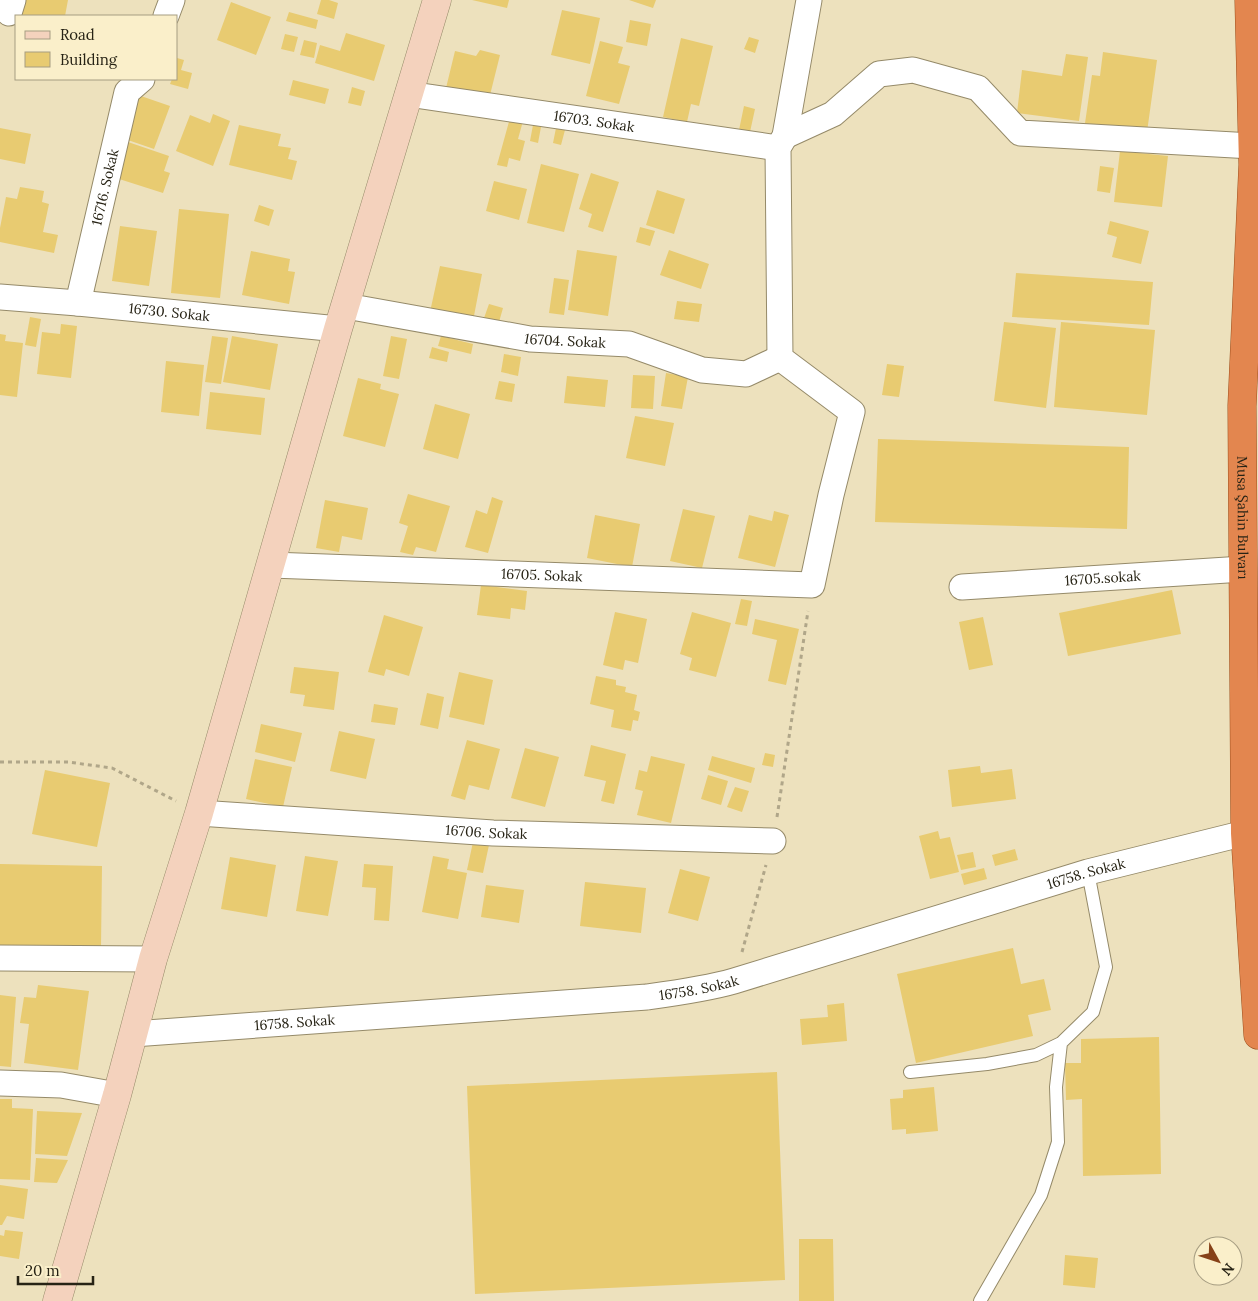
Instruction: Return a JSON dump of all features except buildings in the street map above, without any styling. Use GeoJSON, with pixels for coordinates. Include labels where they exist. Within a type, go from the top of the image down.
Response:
{"type":"FeatureCollection","features":[{"type":"Feature","properties":{"kind":"highway","name":"Musa Şahin Bulvarı"},"geometry":{"type":"LineString","coordinates":[[1249,0],[1253,165],[1242,406],[1245,833],[1258,1036]]}},
{"type":"Feature","properties":{"kind":"main road"},"geometry":{"type":"LineString","coordinates":[[57,1301],[153,959],[199,813],[436,0]]}},
{"type":"Feature","properties":{"kind":"street"},"geometry":{"type":"LineString","coordinates":[[166,15],[172,0]]}},
{"type":"Feature","properties":{"kind":"street"},"geometry":{"type":"LineString","coordinates":[[810,0],[782,142],[780,358],[852,412],[831,495],[812,585]]}},
{"type":"Feature","properties":{"kind":"street"},"geometry":{"type":"LineString","coordinates":[[782,142],[833,114],[880,74],[913,70],[978,88],[1020,133],[1252,146]]}},
{"type":"Feature","properties":{"kind":"street","name":"16716. Sokak"},"geometry":{"type":"LineString","coordinates":[[78,303],[127,92],[141,80]]}},
{"type":"Feature","properties":{"kind":"street","name":"16703. Sokak"},"geometry":{"type":"LineString","coordinates":[[408,94],[782,142]]}},
{"type":"Feature","properties":{"kind":"street","name":"16730. Sokak"},"geometry":{"type":"LineString","coordinates":[[0,297],[342,318]]}},
{"type":"Feature","properties":{"kind":"street","name":"16704. Sokak"},"geometry":{"type":"LineString","coordinates":[[342,318],[530,338],[629,344],[702,370],[746,374],[780,358]]}},
{"type":"Feature","properties":{"kind":"street","name":"16705. Sokak"},"geometry":{"type":"LineString","coordinates":[[271,565],[812,585]]}},
{"type":"Feature","properties":{"kind":"street","name":"16705.sokak"},"geometry":{"type":"LineString","coordinates":[[962,587],[1244,569]]}},
{"type":"Feature","properties":{"kind":"street","name":"16706. Sokak"},"geometry":{"type":"LineString","coordinates":[[199,813],[493,833],[773,841]]}},
{"type":"Feature","properties":{"kind":"street","name":"16758. Sokak"},"geometry":{"type":"LineString","coordinates":[[133,1034],[647,997],[719,985],[1088,872],[1245,833]]}},
{"type":"Feature","properties":{"kind":"street"},"geometry":{"type":"LineString","coordinates":[[0,958],[153,959]]}},
{"type":"Feature","properties":{"kind":"street"},"geometry":{"type":"LineString","coordinates":[[0,1083],[61,1085],[116,1095]]}},
{"type":"Feature","properties":{"kind":"lane"},"geometry":{"type":"LineString","coordinates":[[910,1072],[987,1064],[1036,1055],[1061,1043],[1093,1012],[1106,967],[1088,872]]}},
{"type":"Feature","properties":{"kind":"lane"},"geometry":{"type":"LineString","coordinates":[[980,1301],[1041,1195],[1050,1168],[1058,1142],[1056,1087],[1061,1043]]}},
{"type":"Feature","properties":{"kind":"path"},"geometry":{"type":"LineString","coordinates":[[734,981],[773,841],[812,585]]}},
{"type":"Feature","properties":{"kind":"path"},"geometry":{"type":"LineString","coordinates":[[0,762],[68,762],[112,768],[199,813]]}}]}
